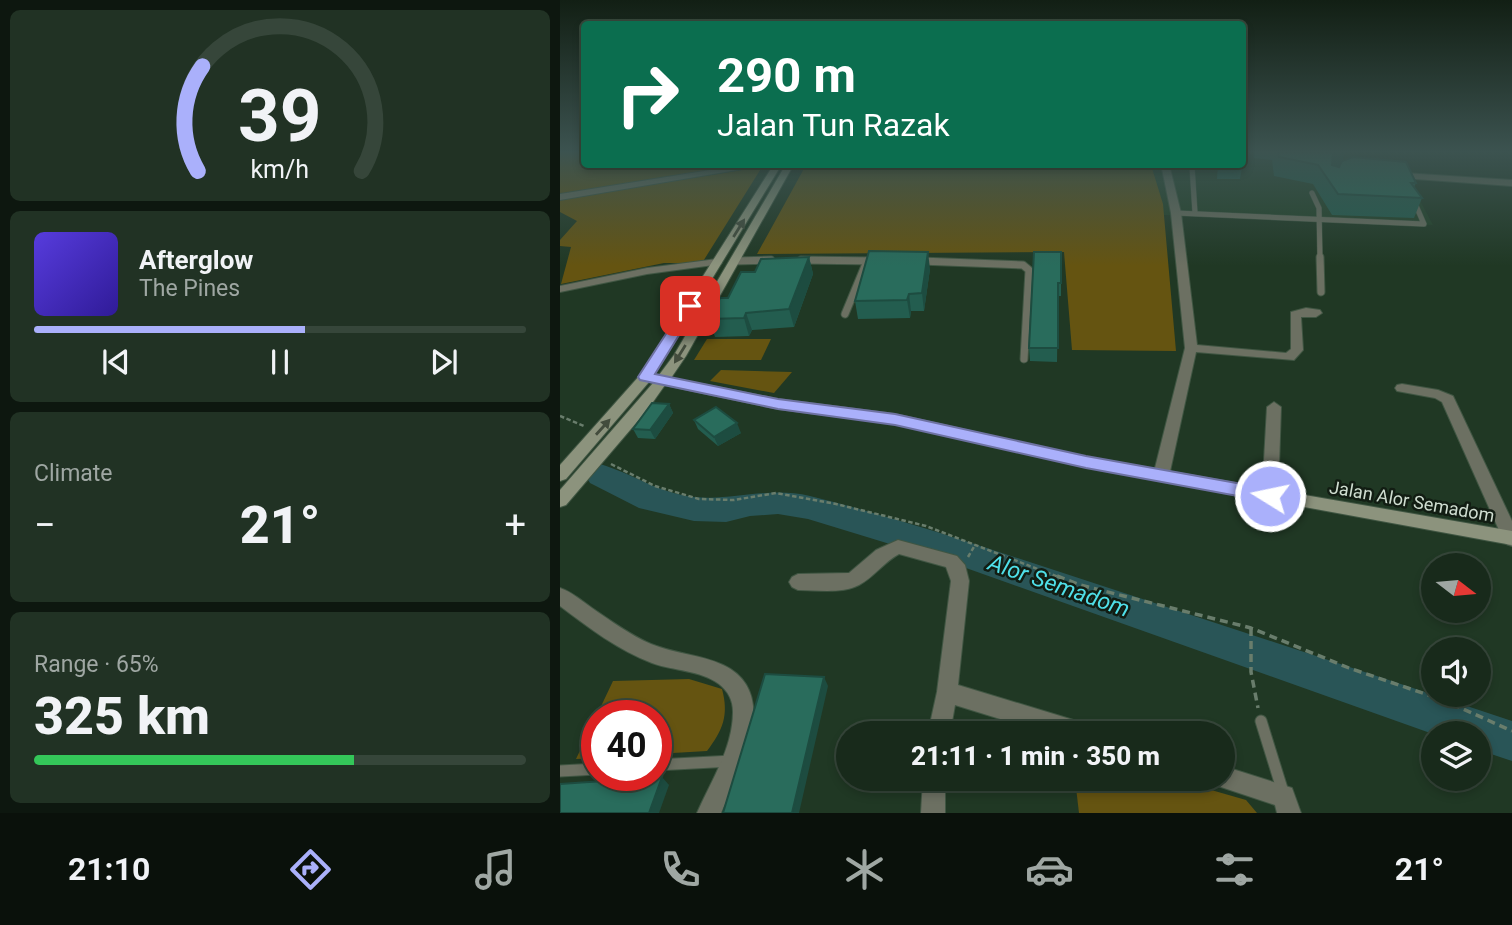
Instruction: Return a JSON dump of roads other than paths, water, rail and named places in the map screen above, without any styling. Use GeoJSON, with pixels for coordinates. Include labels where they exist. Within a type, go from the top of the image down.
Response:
{"type":"FeatureCollection","features":[{"type":"Feature","properties":{"kind":"main road"},"geometry":{"type":"LineString","coordinates":[[560,475],[646,377],[762,190]]}},
{"type":"Feature","properties":{"kind":"main road"},"geometry":{"type":"LineString","coordinates":[[560,500],[663,380],[680,356],[775,190]]}},
{"type":"Feature","properties":{"kind":"main road","name":"Jalan Alor Semadom"},"geometry":{"type":"LineString","coordinates":[[646,377],[778,404],[895,419],[1161,476],[1512,538]]}},
{"type":"Feature","properties":{"kind":"street"},"geometry":{"type":"LineString","coordinates":[[560,197],[604,190]]}},
{"type":"Feature","properties":{"kind":"street"},"geometry":{"type":"LineString","coordinates":[[1161,476],[1191,348],[1176,213],[1171,190]]}},
{"type":"Feature","properties":{"kind":"street"},"geometry":{"type":"LineString","coordinates":[[560,289],[647,271],[717,262]]}},
{"type":"Feature","properties":{"kind":"street"},"geometry":{"type":"LineString","coordinates":[[1191,348],[1289,357],[1297,350],[1295,315],[1316,313]]}},
{"type":"Feature","properties":{"kind":"street"},"geometry":{"type":"LineString","coordinates":[[1402,388],[1438,394],[1448,399],[1512,538]]}},
{"type":"Feature","properties":{"kind":"street"},"geometry":{"type":"LineString","coordinates":[[1270,496],[1274,407]]}},
{"type":"Feature","properties":{"kind":"street"},"geometry":{"type":"LineString","coordinates":[[798,582],[847,581],[860,576],[882,555],[898,547],[951,561],[959,572],[960,580],[941,721]]}},
{"type":"Feature","properties":{"kind":"street"},"geometry":{"type":"LineString","coordinates":[[560,596],[629,642],[654,654],[707,668],[733,682],[740,693],[744,710],[742,733],[709,813]]}},
{"type":"Feature","properties":{"kind":"street"},"geometry":{"type":"LineString","coordinates":[[947,692],[1041,721]]}},
{"type":"Feature","properties":{"kind":"street"},"geometry":{"type":"LineString","coordinates":[[1235,782],[1286,804]]}},
{"type":"Feature","properties":{"kind":"street"},"geometry":{"type":"LineString","coordinates":[[933,813],[934,791]]}},
{"type":"Feature","properties":{"kind":"lane"},"geometry":{"type":"LineString","coordinates":[[1193,190],[1195,214]]}},
{"type":"Feature","properties":{"kind":"lane"},"geometry":{"type":"LineString","coordinates":[[1312,193],[1319,208],[1321,292]]}},
{"type":"Feature","properties":{"kind":"lane"},"geometry":{"type":"LineString","coordinates":[[1176,213],[1424,224],[1413,198]]}},
{"type":"Feature","properties":{"kind":"lane"},"geometry":{"type":"LineString","coordinates":[[735,261],[782,260]]}},
{"type":"Feature","properties":{"kind":"lane"},"geometry":{"type":"LineString","coordinates":[[794,260],[880,261]]}},
{"type":"Feature","properties":{"kind":"lane"},"geometry":{"type":"LineString","coordinates":[[845,314],[867,261]]}},
{"type":"Feature","properties":{"kind":"lane"},"geometry":{"type":"LineString","coordinates":[[905,261],[1008,262],[1023,265],[1028,270],[1024,359]]}},
{"type":"Feature","properties":{"kind":"lane"},"geometry":{"type":"LineString","coordinates":[[1261,721],[1286,804]]}},
{"type":"Feature","properties":{"kind":"lane"},"geometry":{"type":"LineString","coordinates":[[672,764],[732,761]]}},
{"type":"Feature","properties":{"kind":"lane"},"geometry":{"type":"LineString","coordinates":[[560,771],[581,770]]}},
{"type":"Feature","properties":{"kind":"waterway","name":"Alor Semadom"},"geometry":{"type":"LineString","coordinates":[[600,475],[650,500],[694,509],[726,510],[750,504],[778,502],[808,507],[956,551],[1512,741]]}}]}
